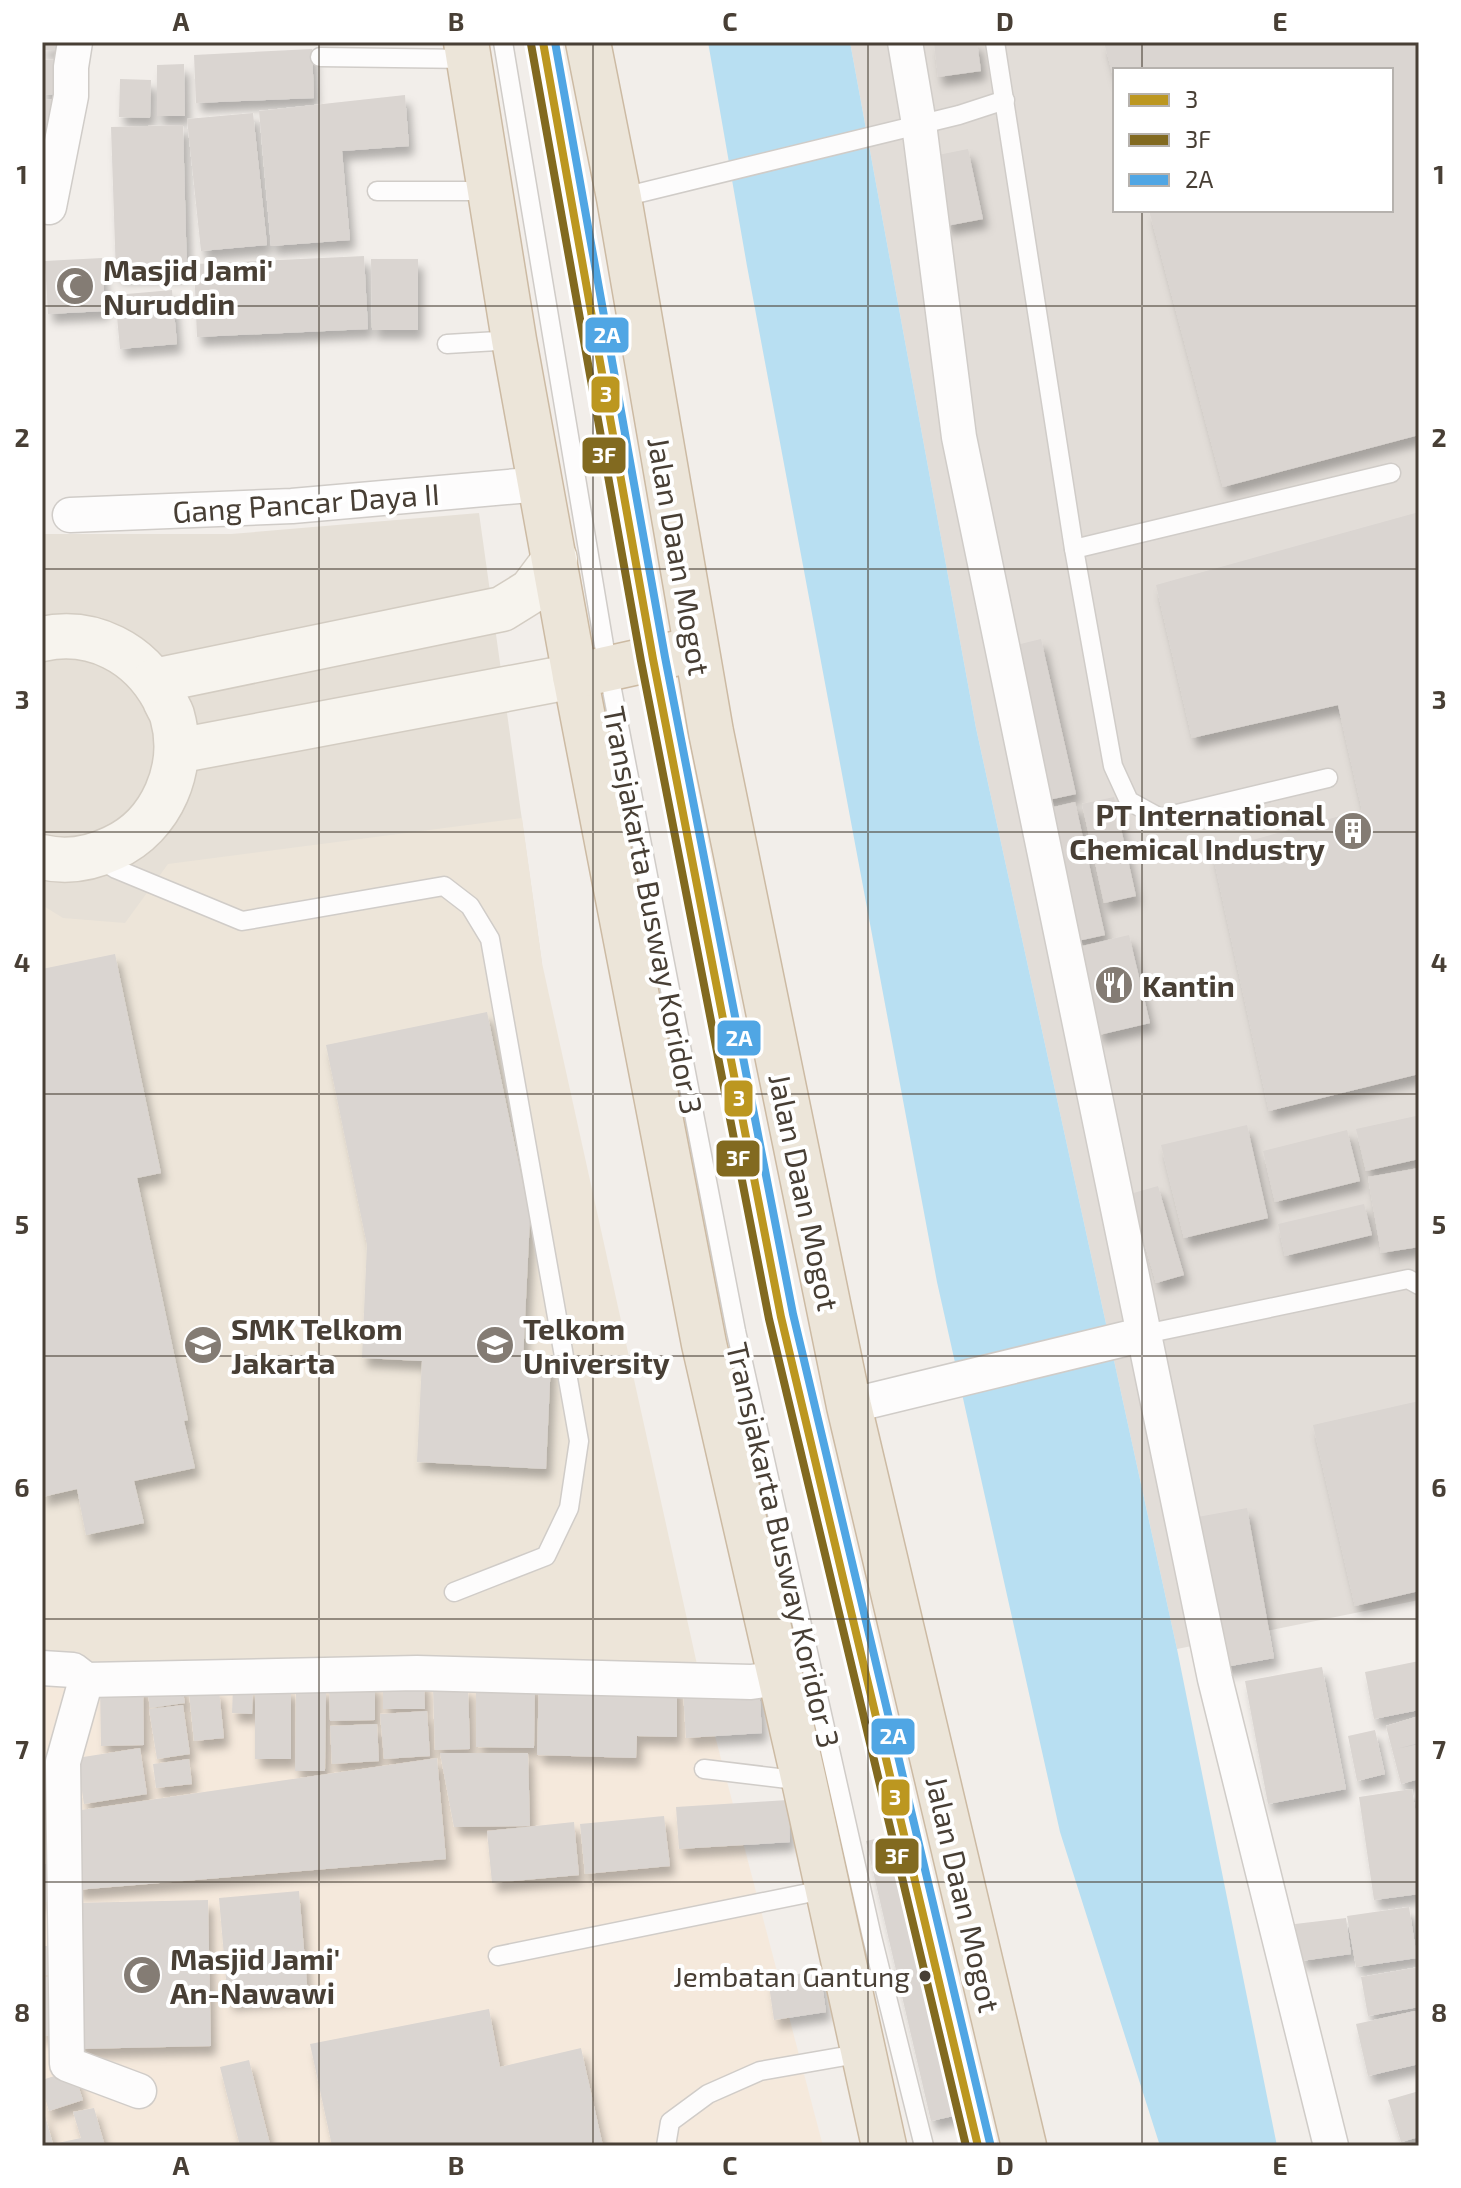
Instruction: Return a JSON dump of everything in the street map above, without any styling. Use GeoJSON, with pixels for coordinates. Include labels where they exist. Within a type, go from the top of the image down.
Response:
{"type":"FeatureCollection","features":[{"type":"Feature","properties":{"kind":"highway","name":"Jalan Daan Mogot"},"geometry":{"type":"LineString","coordinates":[[588,42],[619,198],[711,732],[849,1406],[1024,2146]]}},
{"type":"Feature","properties":{"kind":"highway"},"geometry":{"type":"LineString","coordinates":[[480,48],[492,191],[514,340],[555,559],[592,673],[704,1344],[884,2146]]}},
{"type":"Feature","properties":{"kind":"highway"},"geometry":{"type":"LineString","coordinates":[[592,673],[696,649]]}},
{"type":"Feature","properties":{"kind":"street"},"geometry":{"type":"LineString","coordinates":[[49,207],[71,96],[75,42]]}},
{"type":"Feature","properties":{"kind":"street"},"geometry":{"type":"LineString","coordinates":[[905,42],[905,128],[959,437],[1132,1337],[1331,2146]]}},
{"type":"Feature","properties":{"kind":"street","name":"Gang Pancar Daya II"},"geometry":{"type":"LineString","coordinates":[[70,515],[292,506],[541,484]]}},
{"type":"Feature","properties":{"kind":"street"},"geometry":{"type":"LineString","coordinates":[[154,681],[502,609],[531,591],[555,559]]}},
{"type":"Feature","properties":{"kind":"street"},"geometry":{"type":"LineString","coordinates":[[42,639],[61,635],[96,640],[129,656],[154,681],[172,714],[177,751],[170,786],[153,817],[128,841],[58,862]]}},
{"type":"Feature","properties":{"kind":"street"},"geometry":{"type":"LineString","coordinates":[[177,751],[592,673]]}},
{"type":"Feature","properties":{"kind":"street"},"geometry":{"type":"LineString","coordinates":[[849,1406],[1132,1337]]}},
{"type":"Feature","properties":{"kind":"street"},"geometry":{"type":"LineString","coordinates":[[42,1668],[73,1670],[86,1680],[417,1673],[751,1682],[780,1678]]}},
{"type":"Feature","properties":{"kind":"street"},"geometry":{"type":"LineString","coordinates":[[86,1680],[63,1762],[54,2067],[139,2091]]}},
{"type":"Feature","properties":{"kind":"lane","name":"Transjakarta Busway Koridor 3"},"geometry":{"type":"LineString","coordinates":[[543,42],[653,659],[781,1317],[978,2146]]}},
{"type":"Feature","properties":{"kind":"lane"},"geometry":{"type":"LineString","coordinates":[[995,42],[1074,549],[1113,766],[1129,801],[1160,818],[1328,778]]}},
{"type":"Feature","properties":{"kind":"lane","name":"Transjakarta Busway Koridor 3"},"geometry":{"type":"LineString","coordinates":[[480,48],[592,673],[872,1937],[924,2146]]}},
{"type":"Feature","properties":{"kind":"lane"},"geometry":{"type":"LineString","coordinates":[[320,57],[480,48]]}},
{"type":"Feature","properties":{"kind":"lane"},"geometry":{"type":"LineString","coordinates":[[619,198],[959,115],[1005,100]]}},
{"type":"Feature","properties":{"kind":"lane"},"geometry":{"type":"LineString","coordinates":[[377,191],[492,191]]}},
{"type":"Feature","properties":{"kind":"lane"},"geometry":{"type":"LineString","coordinates":[[447,344],[514,340]]}},
{"type":"Feature","properties":{"kind":"lane"},"geometry":{"type":"LineString","coordinates":[[1074,549],[1391,473]]}},
{"type":"Feature","properties":{"kind":"lane"},"geometry":{"type":"LineString","coordinates":[[58,862],[116,869],[242,921],[444,886],[470,906],[490,939],[579,1441],[569,1508],[546,1556],[454,1592]]}},
{"type":"Feature","properties":{"kind":"lane"},"geometry":{"type":"LineString","coordinates":[[1132,1337],[1408,1279],[1419,1285]]}},
{"type":"Feature","properties":{"kind":"lane"},"geometry":{"type":"LineString","coordinates":[[704,1769],[804,1781]]}},
{"type":"Feature","properties":{"kind":"lane"},"geometry":{"type":"LineString","coordinates":[[498,1956],[828,1889]]}},
{"type":"Feature","properties":{"kind":"lane"},"geometry":{"type":"LineString","coordinates":[[666,2146],[670,2122],[708,2094],[760,2071],[863,2053]]}},
{"type":"Feature","properties":{"kind":"shaded area"},"geometry":{"type":"Polygon","coordinates":[[[850,42],[1419,42],[1419,1600],[1177,1649],[976,728],[850,42]]]}},
{"type":"Feature","properties":{"kind":"shaded area"},"geometry":{"type":"Polygon","coordinates":[[[479,513],[542,963],[42,1687],[42,534],[231,534],[479,513]]]}},
{"type":"Feature","properties":{"kind":"shaded area"},"geometry":{"type":"Polygon","coordinates":[[[522,818],[542,963],[700,1678],[409,1670],[42,1687],[42,905],[63,918],[125,923],[168,864],[522,818]]]}},
{"type":"Feature","properties":{"kind":"shaded area"},"geometry":{"type":"Polygon","coordinates":[[[409,1670],[700,1679],[823,2146],[42,2146],[42,1687],[409,1670]]]}},
{"type":"Feature","properties":{"kind":"water"},"geometry":{"type":"Polygon","coordinates":[[[708,42],[850,42],[976,728],[1177,1649],[1277,2146],[1160,2146],[1060,1832],[937,1282],[708,42]]]}},
{"type":"Feature","properties":{"kind":"building"},"geometry":{"type":"Polygon","coordinates":[[[42,42],[66,42],[66,50],[42,50],[42,42]]]}},
{"type":"Feature","properties":{"kind":"building"},"geometry":{"type":"Polygon","coordinates":[[[934,42],[977,42],[981,71],[938,77],[934,42]]]}},
{"type":"Feature","properties":{"kind":"building"},"geometry":{"type":"Polygon","coordinates":[[[1104,42],[1419,42],[1419,435],[1223,487],[1150,212],[1393,212],[1393,68],[1113,68],[1113,76],[1104,42]]]}},
{"type":"Feature","properties":{"kind":"building"},"geometry":{"type":"Polygon","coordinates":[[[312,49],[314,98],[196,103],[194,55],[312,49]]]}},
{"type":"Feature","properties":{"kind":"building"},"geometry":{"type":"Polygon","coordinates":[[[61,59],[61,94],[42,95],[42,60],[61,59]]]}},
{"type":"Feature","properties":{"kind":"building"},"geometry":{"type":"Polygon","coordinates":[[[184,64],[185,116],[157,116],[157,65],[184,64]]]}},
{"type":"Feature","properties":{"kind":"building"},"geometry":{"type":"Polygon","coordinates":[[[120,79],[151,80],[150,118],[119,117],[120,79]]]}},
{"type":"Feature","properties":{"kind":"building"},"geometry":{"type":"Polygon","coordinates":[[[405,95],[409,146],[342,151],[350,240],[271,246],[259,111],[405,95]]]}},
{"type":"Feature","properties":{"kind":"building"},"geometry":{"type":"Polygon","coordinates":[[[42,99],[57,100],[42,162],[42,99]]]}},
{"type":"Feature","properties":{"kind":"building"},"geometry":{"type":"Polygon","coordinates":[[[253,113],[267,245],[201,251],[187,119],[253,113]]]}},
{"type":"Feature","properties":{"kind":"building"},"geometry":{"type":"Polygon","coordinates":[[[183,125],[187,273],[116,275],[111,127],[183,125]]]}},
{"type":"Feature","properties":{"kind":"building"},"geometry":{"type":"Polygon","coordinates":[[[968,149],[983,219],[946,226],[933,156],[968,149]]]}},
{"type":"Feature","properties":{"kind":"building"},"geometry":{"type":"Polygon","coordinates":[[[364,256],[368,329],[197,337],[194,264],[364,256]]]}},
{"type":"Feature","properties":{"kind":"building","name":"Masjid Jami' Nuruddin"},"geometry":{"type":"Polygon","coordinates":[[[102,258],[105,311],[48,314],[45,261],[102,258]]]}},
{"type":"Feature","properties":{"kind":"building"},"geometry":{"type":"Polygon","coordinates":[[[371,259],[418,259],[418,330],[372,330],[371,259]]]}},
{"type":"Feature","properties":{"kind":"building"},"geometry":{"type":"Polygon","coordinates":[[[172,290],[177,344],[120,349],[115,295],[172,290]]]}},
{"type":"Feature","properties":{"kind":"building","name":"PT International Chemical Industry"},"geometry":{"type":"Polygon","coordinates":[[[1419,512],[1419,1074],[1269,1111],[1212,851],[1362,810],[1338,705],[1192,738],[1156,585],[1419,512]]]}},
{"type":"Feature","properties":{"kind":"building"},"geometry":{"type":"Polygon","coordinates":[[[1041,639],[1076,794],[1039,802],[1004,648],[1041,639]]]}},
{"type":"Feature","properties":{"kind":"building"},"geometry":{"type":"Polygon","coordinates":[[[1114,797],[1136,896],[1104,903],[1082,804],[1114,797]]]}},
{"type":"Feature","properties":{"kind":"building"},"geometry":{"type":"Polygon","coordinates":[[[1075,802],[1105,935],[1073,942],[1041,810],[1075,802]]]}},
{"type":"Feature","properties":{"kind":"building","name":"Kantin"},"geometry":{"type":"Polygon","coordinates":[[[1129,935],[1150,1023],[1099,1035],[1078,947],[1129,935]]]}},
{"type":"Feature","properties":{"kind":"building"},"geometry":{"type":"Polygon","coordinates":[[[115,954],[161,1173],[137,1178],[188,1420],[184,1421],[195,1468],[134,1481],[144,1523],[86,1535],[77,1489],[42,1497],[42,969],[115,954]]]}},
{"type":"Feature","properties":{"kind":"building"},"geometry":{"type":"Polygon","coordinates":[[[487,1012],[530,1218],[523,1360],[551,1361],[546,1469],[417,1462],[422,1361],[362,1358],[367,1245],[326,1045],[487,1012]]]}},
{"type":"Feature","properties":{"kind":"building"},"geometry":{"type":"Polygon","coordinates":[[[1416,1116],[1419,1159],[1366,1171],[1356,1129],[1416,1116]]]}},
{"type":"Feature","properties":{"kind":"building"},"geometry":{"type":"Polygon","coordinates":[[[1247,1125],[1268,1218],[1184,1238],[1161,1145],[1247,1125]]]}},
{"type":"Feature","properties":{"kind":"building"},"geometry":{"type":"Polygon","coordinates":[[[1347,1130],[1360,1181],[1275,1202],[1263,1151],[1347,1130]]]}},
{"type":"Feature","properties":{"kind":"building"},"geometry":{"type":"Polygon","coordinates":[[[1419,1168],[1419,1247],[1381,1253],[1368,1177],[1419,1168]]]}},
{"type":"Feature","properties":{"kind":"building"},"geometry":{"type":"Polygon","coordinates":[[[1158,1186],[1184,1275],[1156,1283],[1130,1194],[1158,1186]]]}},
{"type":"Feature","properties":{"kind":"building"},"geometry":{"type":"Polygon","coordinates":[[[1364,1204],[1372,1235],[1285,1256],[1278,1224],[1364,1204]]]}},
{"type":"Feature","properties":{"kind":"building"},"geometry":{"type":"Polygon","coordinates":[[[1419,1401],[1419,1591],[1355,1606],[1313,1425],[1419,1401]]]}},
{"type":"Feature","properties":{"kind":"building"},"geometry":{"type":"Polygon","coordinates":[[[1247,1508],[1274,1658],[1220,1668],[1192,1518],[1247,1508]]]}},
{"type":"Feature","properties":{"kind":"building"},"geometry":{"type":"Polygon","coordinates":[[[1419,1661],[1419,1710],[1374,1719],[1365,1672],[1419,1661]]]}},
{"type":"Feature","properties":{"kind":"building"},"geometry":{"type":"Polygon","coordinates":[[[1322,1667],[1346,1789],[1268,1804],[1245,1681],[1322,1667]]]}},
{"type":"Feature","properties":{"kind":"building"},"geometry":{"type":"Polygon","coordinates":[[[383,1680],[424,1680],[425,1709],[383,1709],[383,1680]]]}},
{"type":"Feature","properties":{"kind":"building"},"geometry":{"type":"Polygon","coordinates":[[[539,1680],[677,1683],[677,1737],[637,1736],[636,1758],[537,1755],[539,1680]]]}},
{"type":"Feature","properties":{"kind":"building"},"geometry":{"type":"Polygon","coordinates":[[[181,1682],[185,1703],[150,1708],[147,1688],[181,1682]]]}},
{"type":"Feature","properties":{"kind":"building"},"geometry":{"type":"Polygon","coordinates":[[[476,1682],[535,1683],[534,1748],[476,1747],[476,1682]]]}},
{"type":"Feature","properties":{"kind":"building"},"geometry":{"type":"Polygon","coordinates":[[[375,1683],[375,1720],[330,1721],[329,1684],[375,1683]]]}},
{"type":"Feature","properties":{"kind":"building"},"geometry":{"type":"Polygon","coordinates":[[[100,1684],[143,1684],[144,1745],[101,1746],[100,1684]]]}},
{"type":"Feature","properties":{"kind":"building"},"geometry":{"type":"Polygon","coordinates":[[[759,1685],[762,1733],[686,1738],[683,1690],[759,1685]]]}},
{"type":"Feature","properties":{"kind":"building"},"geometry":{"type":"Polygon","coordinates":[[[233,1686],[253,1688],[252,1714],[232,1713],[233,1686]]]}},
{"type":"Feature","properties":{"kind":"building"},"geometry":{"type":"Polygon","coordinates":[[[255,1687],[291,1688],[291,1759],[255,1759],[255,1687]]]}},
{"type":"Feature","properties":{"kind":"building"},"geometry":{"type":"Polygon","coordinates":[[[468,1687],[470,1749],[435,1750],[433,1688],[468,1687]]]}},
{"type":"Feature","properties":{"kind":"building"},"geometry":{"type":"Polygon","coordinates":[[[296,1688],[326,1688],[325,1771],[295,1771],[296,1688]]]}},
{"type":"Feature","properties":{"kind":"building"},"geometry":{"type":"Polygon","coordinates":[[[219,1690],[224,1738],[194,1741],[189,1693],[219,1690]]]}},
{"type":"Feature","properties":{"kind":"building"},"geometry":{"type":"Polygon","coordinates":[[[183,1705],[190,1754],[157,1759],[149,1709],[183,1705]]]}},
{"type":"Feature","properties":{"kind":"building"},"geometry":{"type":"Polygon","coordinates":[[[427,1711],[430,1756],[384,1759],[380,1714],[427,1711]]]}},
{"type":"Feature","properties":{"kind":"building"},"geometry":{"type":"Polygon","coordinates":[[[1419,1716],[1419,1743],[1396,1749],[1419,1744],[1419,1779],[1401,1784],[1386,1726],[1419,1716]]]}},
{"type":"Feature","properties":{"kind":"building"},"geometry":{"type":"Polygon","coordinates":[[[377,1724],[379,1761],[332,1764],[330,1726],[377,1724]]]}},
{"type":"Feature","properties":{"kind":"building"},"geometry":{"type":"Polygon","coordinates":[[[1375,1730],[1385,1774],[1357,1781],[1348,1736],[1375,1730]]]}},
{"type":"Feature","properties":{"kind":"building"},"geometry":{"type":"Polygon","coordinates":[[[140,1748],[147,1794],[84,1804],[77,1758],[140,1748]]]}},
{"type":"Feature","properties":{"kind":"building"},"geometry":{"type":"Polygon","coordinates":[[[440,1753],[528,1753],[530,1826],[454,1827],[440,1753]]]}},
{"type":"Feature","properties":{"kind":"building"},"geometry":{"type":"Polygon","coordinates":[[[437,1758],[446,1859],[76,1890],[81,1810],[437,1758]]]}},
{"type":"Feature","properties":{"kind":"building"},"geometry":{"type":"Polygon","coordinates":[[[189,1759],[192,1784],[156,1788],[153,1764],[189,1759]]]}},
{"type":"Feature","properties":{"kind":"building"},"geometry":{"type":"Polygon","coordinates":[[[1412,1789],[1419,1834],[1419,1894],[1374,1900],[1359,1797],[1412,1789]]]}},
{"type":"Feature","properties":{"kind":"building"},"geometry":{"type":"Polygon","coordinates":[[[788,1800],[790,1842],[679,1849],[676,1807],[788,1800]]]}},
{"type":"Feature","properties":{"kind":"building"},"geometry":{"type":"Polygon","coordinates":[[[664,1816],[670,1866],[585,1874],[580,1824],[664,1816]]]}},
{"type":"Feature","properties":{"kind":"building"},"geometry":{"type":"Polygon","coordinates":[[[574,1822],[579,1875],[492,1883],[487,1831],[574,1822]]]}},
{"type":"Feature","properties":{"kind":"building"},"geometry":{"type":"Polygon","coordinates":[[[893,1835],[958,2115],[931,2121],[866,1841],[893,1835]]]}},
{"type":"Feature","properties":{"kind":"building"},"geometry":{"type":"Polygon","coordinates":[[[42,1864],[49,1864],[49,1902],[42,1902],[42,1864]]]}},
{"type":"Feature","properties":{"kind":"building"},"geometry":{"type":"Polygon","coordinates":[[[299,1891],[308,1996],[228,2002],[219,1898],[299,1891]]]}},
{"type":"Feature","properties":{"kind":"building","name":"Masjid Jami' An-Nawawi"},"geometry":{"type":"Polygon","coordinates":[[[208,1900],[211,2046],[77,2049],[73,1903],[208,1900]]]}},
{"type":"Feature","properties":{"kind":"building"},"geometry":{"type":"Polygon","coordinates":[[[1409,1907],[1417,1958],[1356,1967],[1347,1916],[1409,1907]]]}},
{"type":"Feature","properties":{"kind":"building"},"geometry":{"type":"Polygon","coordinates":[[[1346,1918],[1351,1954],[1301,1961],[1295,1924],[1346,1918]]]}},
{"type":"Feature","properties":{"kind":"building"},"geometry":{"type":"Polygon","coordinates":[[[42,1946],[64,1946],[65,1974],[42,1975],[42,1946]]]}},
{"type":"Feature","properties":{"kind":"building"},"geometry":{"type":"Polygon","coordinates":[[[1419,1967],[1419,2007],[1368,2016],[1361,1977],[1419,1967]]]}},
{"type":"Feature","properties":{"kind":"building"},"geometry":{"type":"Polygon","coordinates":[[[820,1971],[826,2012],[774,2020],[768,1978],[820,1971]]]}},
{"type":"Feature","properties":{"kind":"building"},"geometry":{"type":"Polygon","coordinates":[[[42,1977],[61,1977],[63,2035],[42,2036],[42,1977]]]}},
{"type":"Feature","properties":{"kind":"building"},"geometry":{"type":"Polygon","coordinates":[[[489,2009],[500,2067],[581,2048],[603,2146],[332,2146],[310,2044],[489,2009]]]}},
{"type":"Feature","properties":{"kind":"building"},"geometry":{"type":"Polygon","coordinates":[[[1415,2011],[1419,2028],[1419,2064],[1368,2076],[1356,2024],[1415,2011]]]}},
{"type":"Feature","properties":{"kind":"building"},"geometry":{"type":"Polygon","coordinates":[[[249,2060],[270,2144],[261,2146],[240,2146],[220,2067],[249,2060]]]}},
{"type":"Feature","properties":{"kind":"building"},"geometry":{"type":"Polygon","coordinates":[[[73,2070],[83,2100],[49,2111],[42,2080],[73,2070]]]}},
{"type":"Feature","properties":{"kind":"building"},"geometry":{"type":"Polygon","coordinates":[[[1419,2091],[1419,2137],[1401,2142],[1388,2100],[1419,2091]]]}},
{"type":"Feature","properties":{"kind":"building"},"geometry":{"type":"Polygon","coordinates":[[[42,2105],[53,2144],[81,2138],[73,2112],[94,2108],[105,2146],[42,2146],[42,2105]]]}},
{"type":"Feature","properties":{"kind":"transit line","name":"3"},"geometry":{"type":"LineString","coordinates":[[543,42],[653,659],[781,1317],[978,2146]]}},
{"type":"Feature","properties":{"kind":"transit line","name":"2A"},"geometry":{"type":"LineString","coordinates":[[555,42],[665,657],[793,1314],[990,2143]]}},
{"type":"Feature","properties":{"kind":"transit line","name":"3F"},"geometry":{"type":"LineString","coordinates":[[531,44],[641,661],[769,1319],[966,2146]]}},
{"type":"Feature","properties":{"kind":"place","name":"Masjid Jami' Nuruddin"},"geometry":{"type":"Point","coordinates":[75,286]}},
{"type":"Feature","properties":{"kind":"place","name":"PT International Chemical Industry"},"geometry":{"type":"Point","coordinates":[1353,831]}},
{"type":"Feature","properties":{"kind":"place","name":"Kantin"},"geometry":{"type":"Point","coordinates":[1114,985]}},
{"type":"Feature","properties":{"kind":"place","name":"SMK Telkom Jakarta"},"geometry":{"type":"Point","coordinates":[203,1345]}},
{"type":"Feature","properties":{"kind":"place","name":"Telkom University"},"geometry":{"type":"Point","coordinates":[495,1345]}},
{"type":"Feature","properties":{"kind":"place","name":"Masjid Jami' An-Nawawi"},"geometry":{"type":"Point","coordinates":[142,1975]}},
{"type":"Feature","properties":{"kind":"place","name":"Jembatan Gantung"},"geometry":{"type":"Point","coordinates":[925,1976]}}]}
